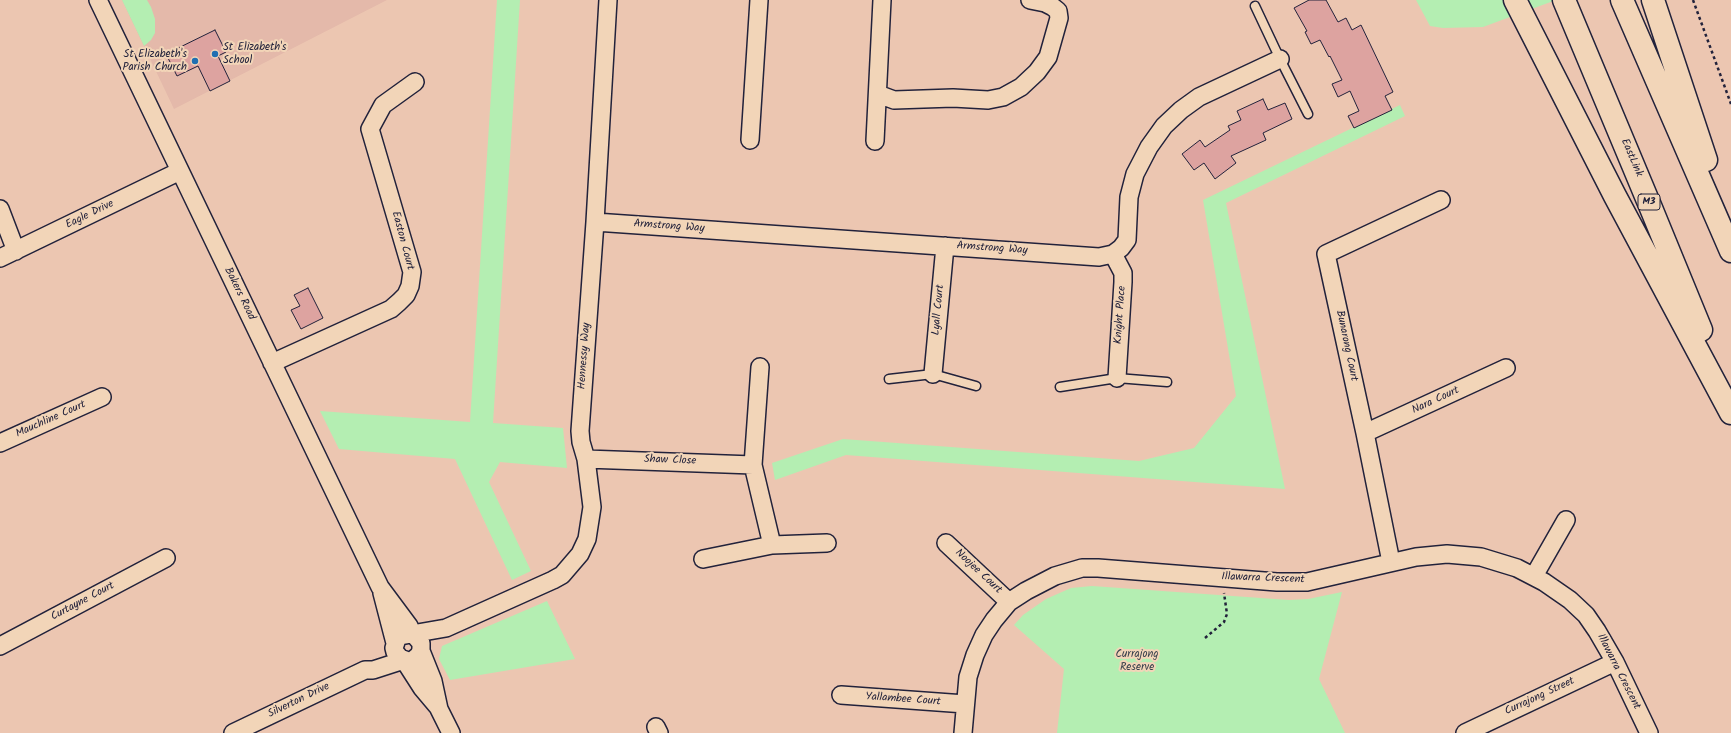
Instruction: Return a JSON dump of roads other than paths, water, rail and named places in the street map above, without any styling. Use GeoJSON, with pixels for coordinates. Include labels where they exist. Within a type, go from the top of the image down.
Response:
{"type":"FeatureCollection","features":[{"type":"Feature","properties":{"kind":"highway"},"geometry":{"type":"LineString","coordinates":[[1515,0],[1615,196],[1731,413]]}},
{"type":"Feature","properties":{"kind":"highway","name":"EastLink"},"geometry":{"type":"LineString","coordinates":[[1564,0],[1651,208],[1731,406]]}},
{"type":"Feature","properties":{"kind":"highway"},"geometry":{"type":"LineString","coordinates":[[1622,0],[1731,251]]}},
{"type":"Feature","properties":{"kind":"highway"},"geometry":{"type":"LineString","coordinates":[[1653,0],[1731,236]]}},
{"type":"Feature","properties":{"kind":"street","name":"Bakers Road"},"geometry":{"type":"LineString","coordinates":[[98,0],[380,587],[413,635]]}},
{"type":"Feature","properties":{"kind":"street","name":"Hennessy Way"},"geometry":{"type":"LineString","coordinates":[[413,635],[446,628],[553,580],[562,575],[580,554],[587,539],[591,524],[592,507],[586,459],[580,431],[595,222],[608,0]]}},
{"type":"Feature","properties":{"kind":"street"},"geometry":{"type":"LineString","coordinates":[[750,140],[759,0]]}},
{"type":"Feature","properties":{"kind":"street"},"geometry":{"type":"LineString","coordinates":[[875,141],[882,0]]}},
{"type":"Feature","properties":{"kind":"street"},"geometry":{"type":"LineString","coordinates":[[878,94],[894,100],[953,98],[988,100],[1003,97],[1021,87],[1037,72],[1048,57],[1059,18],[1058,12],[1052,7],[1045,3],[1030,0]]}},
{"type":"Feature","properties":{"kind":"street"},"geometry":{"type":"LineString","coordinates":[[1113,254],[1121,248],[1126,240],[1129,197],[1135,174],[1149,147],[1164,126],[1181,110],[1199,97],[1280,59]]}},
{"type":"Feature","properties":{"kind":"street","name":"Easton Court"},"geometry":{"type":"LineString","coordinates":[[272,363],[391,309],[408,291],[412,272],[370,129],[383,105],[415,82]]}},
{"type":"Feature","properties":{"kind":"street","name":"Eagle Drive"},"geometry":{"type":"LineString","coordinates":[[0,258],[180,171]]}},
{"type":"Feature","properties":{"kind":"street","name":"Bunarong Court"},"geometry":{"type":"LineString","coordinates":[[1391,562],[1326,254],[1441,200]]}},
{"type":"Feature","properties":{"kind":"street"},"geometry":{"type":"LineString","coordinates":[[0,210],[16,251]]}},
{"type":"Feature","properties":{"kind":"street","name":"Armstrong Way"},"geometry":{"type":"LineString","coordinates":[[595,222],[1099,257],[1113,254]]}},
{"type":"Feature","properties":{"kind":"street","name":"Lyall Court"},"geometry":{"type":"LineString","coordinates":[[933,374],[945,246]]}},
{"type":"Feature","properties":{"kind":"street","name":"Knight Place"},"geometry":{"type":"LineString","coordinates":[[1113,254],[1123,273],[1117,378]]}},
{"type":"Feature","properties":{"kind":"street"},"geometry":{"type":"LineString","coordinates":[[760,367],[754,465],[772,545]]}},
{"type":"Feature","properties":{"kind":"street","name":"Nara Court"},"geometry":{"type":"LineString","coordinates":[[1365,433],[1506,368]]}},
{"type":"Feature","properties":{"kind":"street","name":"Mauchline Court"},"geometry":{"type":"LineString","coordinates":[[0,443],[102,397]]}},
{"type":"Feature","properties":{"kind":"street","name":"Shaw Close"},"geometry":{"type":"LineString","coordinates":[[586,459],[754,465]]}},
{"type":"Feature","properties":{"kind":"street"},"geometry":{"type":"LineString","coordinates":[[1534,576],[1566,520]]}},
{"type":"Feature","properties":{"kind":"street"},"geometry":{"type":"LineString","coordinates":[[703,559],[772,545],[827,543]]}},
{"type":"Feature","properties":{"kind":"street","name":"Noojee Court"},"geometry":{"type":"LineString","coordinates":[[946,543],[1010,602]]}},
{"type":"Feature","properties":{"kind":"street","name":"Illawarra Crescent"},"geometry":{"type":"LineString","coordinates":[[963,733],[968,677],[975,655],[984,635],[994,620],[1010,602],[1042,582],[1067,572],[1082,568],[1098,568],[1293,583],[1307,582],[1391,562],[1437,554],[1460,555],[1502,562],[1534,576],[1570,600],[1586,616],[1615,662],[1648,733]]}},
{"type":"Feature","properties":{"kind":"street","name":"Curtayne Court"},"geometry":{"type":"LineString","coordinates":[[0,646],[166,558]]}},
{"type":"Feature","properties":{"kind":"street","name":"Bakers Road"},"geometry":{"type":"LineString","coordinates":[[380,587],[395,644]]}},
{"type":"Feature","properties":{"kind":"street","name":"Hennessy Way"},"geometry":{"type":"LineString","coordinates":[[421,650],[446,628]]}},
{"type":"Feature","properties":{"kind":"street"},"geometry":{"type":"LineString","coordinates":[[439,709],[433,681],[421,650],[419,640],[413,635],[408,634],[400,636],[395,644],[395,652],[404,660],[422,688],[439,709],[451,733]]}},
{"type":"Feature","properties":{"kind":"street","name":"Silverton Drive"},"geometry":{"type":"LineString","coordinates":[[365,670],[369,664],[395,644]]}},
{"type":"Feature","properties":{"kind":"street"},"geometry":{"type":"LineString","coordinates":[[404,660],[413,660],[421,650]]}},
{"type":"Feature","properties":{"kind":"street","name":"Silverton Drive"},"geometry":{"type":"LineString","coordinates":[[236,732],[365,670],[372,670],[404,660]]}},
{"type":"Feature","properties":{"kind":"street","name":"Currajong Street"},"geometry":{"type":"LineString","coordinates":[[1465,733],[1615,662]]}},
{"type":"Feature","properties":{"kind":"street","name":"Yallambee Court"},"geometry":{"type":"LineString","coordinates":[[841,695],[965,704]]}},
{"type":"Feature","properties":{"kind":"lane"},"geometry":{"type":"LineString","coordinates":[[1256,6],[1280,59],[1308,114]]}},
{"type":"Feature","properties":{"kind":"lane"},"geometry":{"type":"LineString","coordinates":[[889,379],[933,374],[976,386]]}},
{"type":"Feature","properties":{"kind":"lane"},"geometry":{"type":"LineString","coordinates":[[1060,386],[1117,378],[1167,382]]}},
{"type":"Feature","properties":{"kind":"place","name":"St Elizabeth's School"},"geometry":{"type":"Point","coordinates":[215,54]}},
{"type":"Feature","properties":{"kind":"place","name":"St Elizabeth's Parish Church"},"geometry":{"type":"Point","coordinates":[195,61]}},
{"type":"Feature","properties":{"kind":"park label","name":"Currajong Reserve"},"geometry":{"type":"Point","coordinates":[1137,661]}}]}
